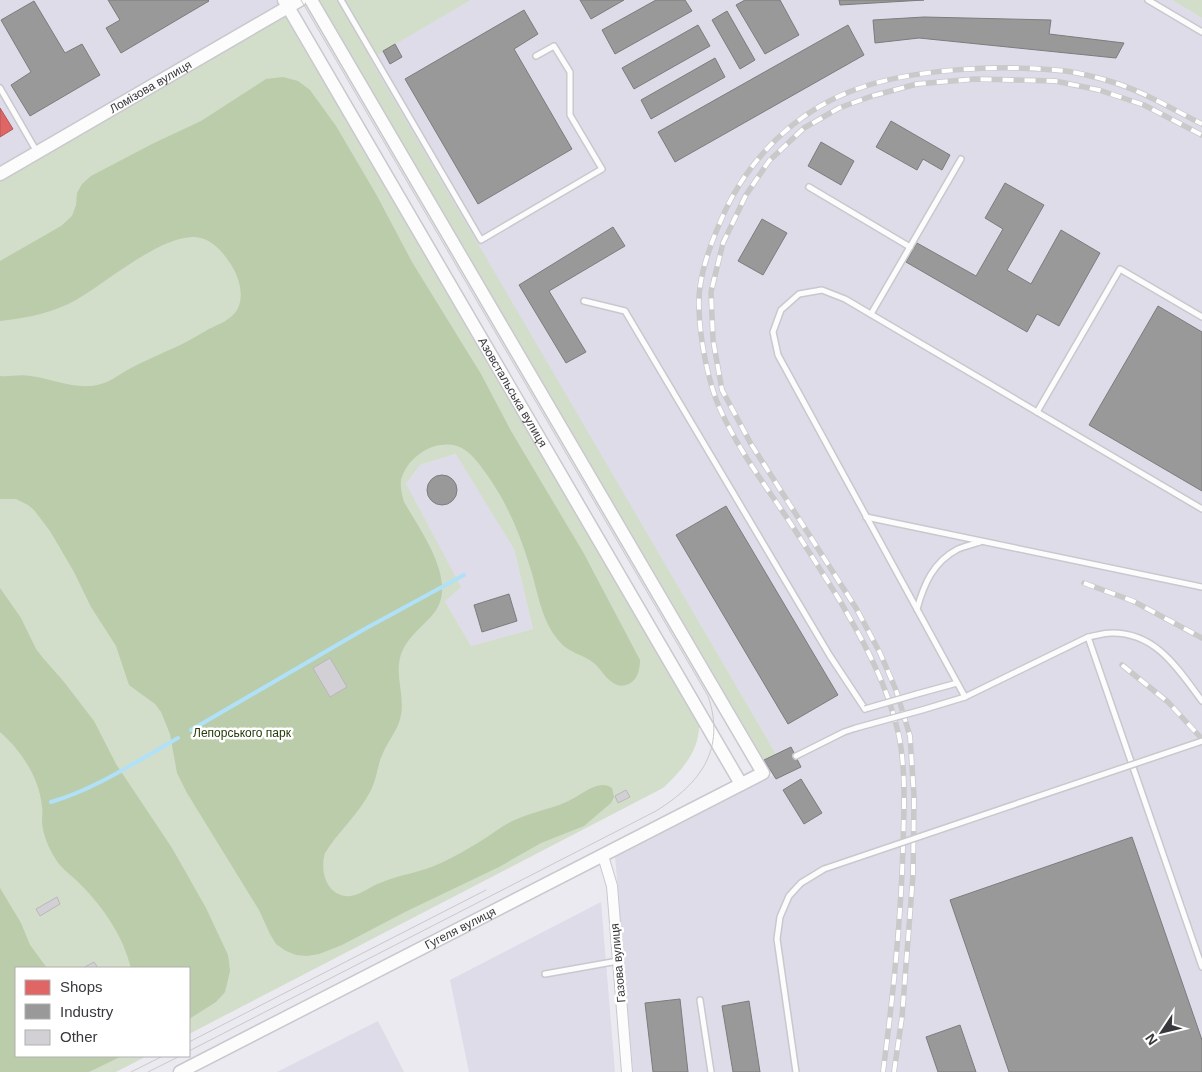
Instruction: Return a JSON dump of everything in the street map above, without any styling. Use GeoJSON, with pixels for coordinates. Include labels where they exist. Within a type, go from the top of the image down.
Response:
{"type":"FeatureCollection","features":[{"type":"Feature","properties":{"kind":"street","name":"Ломізова вулиця"},"geometry":{"type":"LineString","coordinates":[[0,174],[286,4],[300,0]]}},
{"type":"Feature","properties":{"kind":"street","name":"Азовстальська вулиця"},"geometry":{"type":"LineString","coordinates":[[311,0],[767,771]]}},
{"type":"Feature","properties":{"kind":"street","name":"Азовстальська вулиця"},"geometry":{"type":"LineString","coordinates":[[286,4],[741,784]]}},
{"type":"Feature","properties":{"kind":"street","name":"Гугеля вулиця"},"geometry":{"type":"LineString","coordinates":[[180,1072],[767,771]]}},
{"type":"Feature","properties":{"kind":"street","name":"Газова вулиця"},"geometry":{"type":"LineString","coordinates":[[603,856],[612,886],[627,1072]]}},
{"type":"Feature","properties":{"kind":"lane"},"geometry":{"type":"LineString","coordinates":[[341,0],[481,240],[602,169],[570,115],[570,72],[554,46],[536,56]]}},
{"type":"Feature","properties":{"kind":"lane"},"geometry":{"type":"LineString","coordinates":[[1148,0],[1202,32]]}},
{"type":"Feature","properties":{"kind":"lane"},"geometry":{"type":"LineString","coordinates":[[0,88],[38,152]]}},
{"type":"Feature","properties":{"kind":"lane"},"geometry":{"type":"LineString","coordinates":[[871,314],[961,159]]}},
{"type":"Feature","properties":{"kind":"lane"},"geometry":{"type":"LineString","coordinates":[[809,187],[910,247]]}},
{"type":"Feature","properties":{"kind":"lane"},"geometry":{"type":"LineString","coordinates":[[1037,412],[1120,269],[1202,318]]}},
{"type":"Feature","properties":{"kind":"lane"},"geometry":{"type":"LineString","coordinates":[[965,697],[778,355],[773,332],[781,310],[799,294],[822,290],[844,299],[1202,509]]}},
{"type":"Feature","properties":{"kind":"lane"},"geometry":{"type":"LineString","coordinates":[[584,300],[625,311],[830,656],[865,709],[957,683]]}},
{"type":"Feature","properties":{"kind":"lane"},"geometry":{"type":"LineString","coordinates":[[866,517],[1202,587]]}},
{"type":"Feature","properties":{"kind":"lane"},"geometry":{"type":"LineString","coordinates":[[917,610],[924,585],[938,564],[958,549],[982,541]]}},
{"type":"Feature","properties":{"kind":"lane"},"geometry":{"type":"LineString","coordinates":[[796,756],[844,732],[965,697],[1088,637],[1110,633],[1133,635],[1154,644],[1171,659],[1202,701]]}},
{"type":"Feature","properties":{"kind":"lane"},"geometry":{"type":"LineString","coordinates":[[1088,637],[1202,967]]}},
{"type":"Feature","properties":{"kind":"lane"},"geometry":{"type":"LineString","coordinates":[[796,1072],[777,939],[780,917],[790,896],[801,883],[824,869],[1202,741]]}},
{"type":"Feature","properties":{"kind":"lane"},"geometry":{"type":"LineString","coordinates":[[545,974],[618,961]]}},
{"type":"Feature","properties":{"kind":"lane"},"geometry":{"type":"LineString","coordinates":[[700,1000],[711,1072]]}},
{"type":"Feature","properties":{"kind":"shaded area"},"geometry":{"type":"Polygon","coordinates":[[[0,0],[276,0],[279,6],[0,168],[0,0]]]}},
{"type":"Feature","properties":{"kind":"shaded area"},"geometry":{"type":"Polygon","coordinates":[[[471,0],[1172,0],[1202,18],[1202,1072],[633,1072],[615,855],[773,775],[764,760],[776,754],[369,59],[471,0]]]}},
{"type":"Feature","properties":{"kind":"shaded area"},"geometry":{"type":"Polygon","coordinates":[[[457,454],[514,549],[533,629],[471,646],[445,601],[406,484],[420,465],[457,454]]]}},
{"type":"Feature","properties":{"kind":"shaded area"},"geometry":{"type":"Polygon","coordinates":[[[601,902],[615,1072],[469,1072],[450,980],[601,902]]]}},
{"type":"Feature","properties":{"kind":"shaded area"},"geometry":{"type":"Polygon","coordinates":[[[378,1021],[404,1072],[277,1072],[378,1021]]]}},
{"type":"Feature","properties":{"kind":"green space"},"geometry":{"type":"Polygon","coordinates":[[[319,0],[471,0],[370,59],[776,754],[764,760],[319,0]]]}},
{"type":"Feature","properties":{"kind":"green space"},"geometry":{"type":"Polygon","coordinates":[[[1172,0],[1202,0],[1202,18],[1172,0]]]}},
{"type":"Feature","properties":{"kind":"green space","name":"Лепорського парк"},"geometry":{"type":"Polygon","coordinates":[[[284,14],[699,724],[696,743],[693,752],[683,767],[663,788],[190,1033],[190,967],[15,967],[15,1057],[145,1057],[116,1072],[0,1072],[0,179],[284,14]],[[456,454],[420,465],[406,484],[461,587],[445,601],[471,646],[533,629],[514,549],[456,454]]]}},
{"type":"Feature","properties":{"kind":"green space"},"geometry":{"type":"Polygon","coordinates":[[[283,77],[298,81],[310,90],[336,126],[376,194],[412,262],[481,374],[511,431],[583,552],[640,660],[638,672],[633,681],[621,686],[612,682],[590,660],[563,645],[553,632],[544,614],[525,552],[511,516],[499,493],[479,464],[465,450],[457,446],[448,445],[439,445],[415,457],[404,472],[401,480],[401,491],[404,502],[427,541],[440,572],[441,600],[434,613],[410,639],[402,651],[399,673],[402,711],[399,723],[381,758],[370,792],[325,853],[323,866],[329,885],[338,894],[345,896],[354,895],[388,880],[441,863],[513,821],[560,804],[593,787],[603,785],[612,788],[614,797],[611,803],[584,826],[541,843],[499,867],[405,912],[342,945],[319,954],[307,956],[296,955],[276,944],[259,910],[187,793],[177,773],[170,734],[161,712],[155,704],[129,685],[116,646],[91,607],[74,572],[50,531],[28,505],[16,499],[0,499],[0,376],[26,375],[83,386],[105,383],[228,319],[237,310],[241,299],[241,292],[233,268],[216,246],[201,238],[181,238],[151,251],[67,305],[40,314],[0,321],[0,261],[61,226],[72,216],[76,205],[77,193],[82,184],[91,176],[201,121],[266,79],[283,77]]]}},
{"type":"Feature","properties":{"kind":"green space"},"geometry":{"type":"Polygon","coordinates":[[[0,588],[21,618],[36,649],[94,721],[116,764],[172,848],[206,908],[228,955],[230,971],[225,992],[216,1002],[190,1018],[190,967],[131,967],[123,945],[112,923],[78,881],[57,862],[52,854],[43,827],[38,786],[22,756],[0,732],[0,588]]]}},
{"type":"Feature","properties":{"kind":"green space"},"geometry":{"type":"Polygon","coordinates":[[[0,888],[21,923],[30,945],[46,967],[15,967],[15,1057],[120,1057],[89,1072],[0,1072],[0,888]]]}},
{"type":"Feature","properties":{"kind":"building: Shops"},"geometry":{"type":"Polygon","coordinates":[[[0,108],[13,129],[0,137],[0,108]]]}},
{"type":"Feature","properties":{"kind":"building: Industry"},"geometry":{"type":"Polygon","coordinates":[[[108,0],[209,1],[121,53],[106,28],[120,20],[108,0]]]}},
{"type":"Feature","properties":{"kind":"building: Industry"},"geometry":{"type":"Polygon","coordinates":[[[580,0],[624,0],[591,19],[580,0]]]}},
{"type":"Feature","properties":{"kind":"building: Industry"},"geometry":{"type":"Polygon","coordinates":[[[656,0],[685,0],[692,11],[615,54],[602,30],[656,0]]]}},
{"type":"Feature","properties":{"kind":"building: Industry"},"geometry":{"type":"Polygon","coordinates":[[[745,0],[780,0],[799,35],[765,54],[736,5],[745,0]]]}},
{"type":"Feature","properties":{"kind":"building: Industry"},"geometry":{"type":"Polygon","coordinates":[[[839,0],[924,0],[840,5],[839,0]]]}},
{"type":"Feature","properties":{"kind":"building: Industry"},"geometry":{"type":"Polygon","coordinates":[[[34,1],[65,53],[82,44],[100,75],[30,116],[11,85],[31,72],[1,20],[34,1]]]}},
{"type":"Feature","properties":{"kind":"building: Industry"},"geometry":{"type":"Polygon","coordinates":[[[524,10],[538,34],[514,49],[572,149],[478,204],[405,79],[524,10]]]}},
{"type":"Feature","properties":{"kind":"building: Industry"},"geometry":{"type":"Polygon","coordinates":[[[727,11],[755,60],[740,69],[712,20],[727,11]]]}},
{"type":"Feature","properties":{"kind":"building: Industry"},"geometry":{"type":"Polygon","coordinates":[[[924,17],[1051,20],[1049,34],[1124,43],[1116,58],[919,38],[875,43],[873,20],[924,17]]]}},
{"type":"Feature","properties":{"kind":"building: Industry"},"geometry":{"type":"Polygon","coordinates":[[[698,25],[710,46],[634,89],[622,68],[698,25]]]}},
{"type":"Feature","properties":{"kind":"building: Industry"},"geometry":{"type":"Polygon","coordinates":[[[848,25],[864,55],[675,162],[658,132],[848,25]]]}},
{"type":"Feature","properties":{"kind":"building: Industry"},"geometry":{"type":"Polygon","coordinates":[[[395,44],[402,57],[390,64],[383,51],[395,44]]]}},
{"type":"Feature","properties":{"kind":"building: Industry"},"geometry":{"type":"Polygon","coordinates":[[[715,58],[725,77],[651,119],[641,100],[715,58]]]}},
{"type":"Feature","properties":{"kind":"building: Industry"},"geometry":{"type":"Polygon","coordinates":[[[891,121],[950,155],[942,170],[923,159],[917,170],[876,147],[891,121]]]}},
{"type":"Feature","properties":{"kind":"building: Industry"},"geometry":{"type":"Polygon","coordinates":[[[821,142],[854,161],[841,185],[808,166],[821,142]]]}},
{"type":"Feature","properties":{"kind":"building: Industry"},"geometry":{"type":"Polygon","coordinates":[[[1005,183],[1044,205],[1007,270],[1031,284],[1061,230],[1100,253],[1059,326],[1037,314],[1027,332],[906,262],[917,243],[976,276],[1003,229],[985,218],[1005,183]]]}},
{"type":"Feature","properties":{"kind":"building: Industry"},"geometry":{"type":"Polygon","coordinates":[[[762,219],[787,233],[763,275],[738,261],[762,219]]]}},
{"type":"Feature","properties":{"kind":"building: Industry"},"geometry":{"type":"Polygon","coordinates":[[[613,227],[625,246],[549,291],[586,352],[566,363],[519,285],[613,227]]]}},
{"type":"Feature","properties":{"kind":"building: Industry"},"geometry":{"type":"Polygon","coordinates":[[[1158,306],[1202,332],[1202,491],[1089,425],[1158,306]]]}},
{"type":"Feature","properties":{"kind":"building: Industry"},"geometry":{"type":"Polygon","coordinates":[[[442,475],[453,479],[457,490],[453,501],[442,505],[431,501],[427,490],[431,479],[442,475]]]}},
{"type":"Feature","properties":{"kind":"building: Industry"},"geometry":{"type":"Polygon","coordinates":[[[726,506],[838,695],[788,724],[676,535],[726,506]]]}},
{"type":"Feature","properties":{"kind":"building: Industry"},"geometry":{"type":"Polygon","coordinates":[[[509,594],[517,621],[482,632],[474,605],[509,594]]]}},
{"type":"Feature","properties":{"kind":"building: Industry"},"geometry":{"type":"Polygon","coordinates":[[[791,747],[801,767],[776,779],[764,760],[791,747]]]}},
{"type":"Feature","properties":{"kind":"building: Industry"},"geometry":{"type":"Polygon","coordinates":[[[801,779],[822,813],[804,824],[783,790],[801,779]]]}},
{"type":"Feature","properties":{"kind":"building: Industry"},"geometry":{"type":"Polygon","coordinates":[[[1132,837],[1202,1040],[1202,1072],[1009,1072],[950,900],[1132,837]]]}},
{"type":"Feature","properties":{"kind":"building: Industry"},"geometry":{"type":"Polygon","coordinates":[[[680,999],[688,1072],[653,1072],[645,1003],[680,999]]]}},
{"type":"Feature","properties":{"kind":"building: Industry"},"geometry":{"type":"Polygon","coordinates":[[[749,1001],[760,1072],[733,1072],[722,1006],[749,1001]]]}},
{"type":"Feature","properties":{"kind":"building: Industry"},"geometry":{"type":"Polygon","coordinates":[[[960,1025],[976,1072],[938,1072],[926,1037],[960,1025]]]}},
{"type":"Feature","properties":{"kind":"building: Other"},"geometry":{"type":"Polygon","coordinates":[[[330,658],[347,687],[330,697],[313,668],[330,658]]]}},
{"type":"Feature","properties":{"kind":"building: Other"},"geometry":{"type":"Polygon","coordinates":[[[626,790],[630,797],[618,803],[615,796],[626,790]]]}},
{"type":"Feature","properties":{"kind":"building: Other"},"geometry":{"type":"Polygon","coordinates":[[[57,897],[60,904],[40,916],[36,909],[57,897]]]}},
{"type":"Feature","properties":{"kind":"building: Other"},"geometry":{"type":"Polygon","coordinates":[[[94,962],[97,967],[85,967],[94,962]]]}},
{"type":"Feature","properties":{"kind":"waterway"},"geometry":{"type":"LineString","coordinates":[[191,730],[361,631],[464,575]]}},
{"type":"Feature","properties":{"kind":"waterway"},"geometry":{"type":"LineString","coordinates":[[51,802],[100,782],[178,738]]}},
{"type":"Feature","properties":{"kind":"tram line"},"geometry":{"type":"LineString","coordinates":[[190,1050],[656,811],[686,789],[697,776],[706,763],[714,732],[713,715],[708,696],[301,0]]}},
{"type":"Feature","properties":{"kind":"tram line"},"geometry":{"type":"LineString","coordinates":[[190,1041],[486,890]]}},
{"type":"Feature","properties":{"kind":"tram line"},"geometry":{"type":"LineString","coordinates":[[131,1072],[161,1057]]}},
{"type":"Feature","properties":{"kind":"tram line"},"geometry":{"type":"LineString","coordinates":[[148,1072],[178,1057]]}},
{"type":"Feature","properties":{"kind":"railway"},"geometry":{"type":"LineString","coordinates":[[883,1072],[896,959],[902,874],[904,791],[903,763],[899,736],[888,699],[874,663],[856,629],[837,596],[742,450],[720,409],[705,360],[699,309],[700,284],[711,246],[735,192],[747,173],[776,140],[792,125],[829,101],[873,84],[927,73],[985,68],[1066,71],[1133,89],[1202,124]]}},
{"type":"Feature","properties":{"kind":"railway"},"geometry":{"type":"LineString","coordinates":[[894,1072],[902,1017],[913,875],[914,796],[910,736],[896,690],[880,653],[856,608],[751,444],[722,390],[713,340],[711,292],[723,243],[746,195],[769,161],[804,128],[839,108],[872,96],[917,84],[975,79],[1055,81],[1099,90],[1144,105],[1202,135]]}},
{"type":"Feature","properties":{"kind":"railway"},"geometry":{"type":"LineString","coordinates":[[1084,583],[1133,601],[1202,638]]}},
{"type":"Feature","properties":{"kind":"railway"},"geometry":{"type":"LineString","coordinates":[[1122,665],[1168,702],[1202,739]]}}]}
